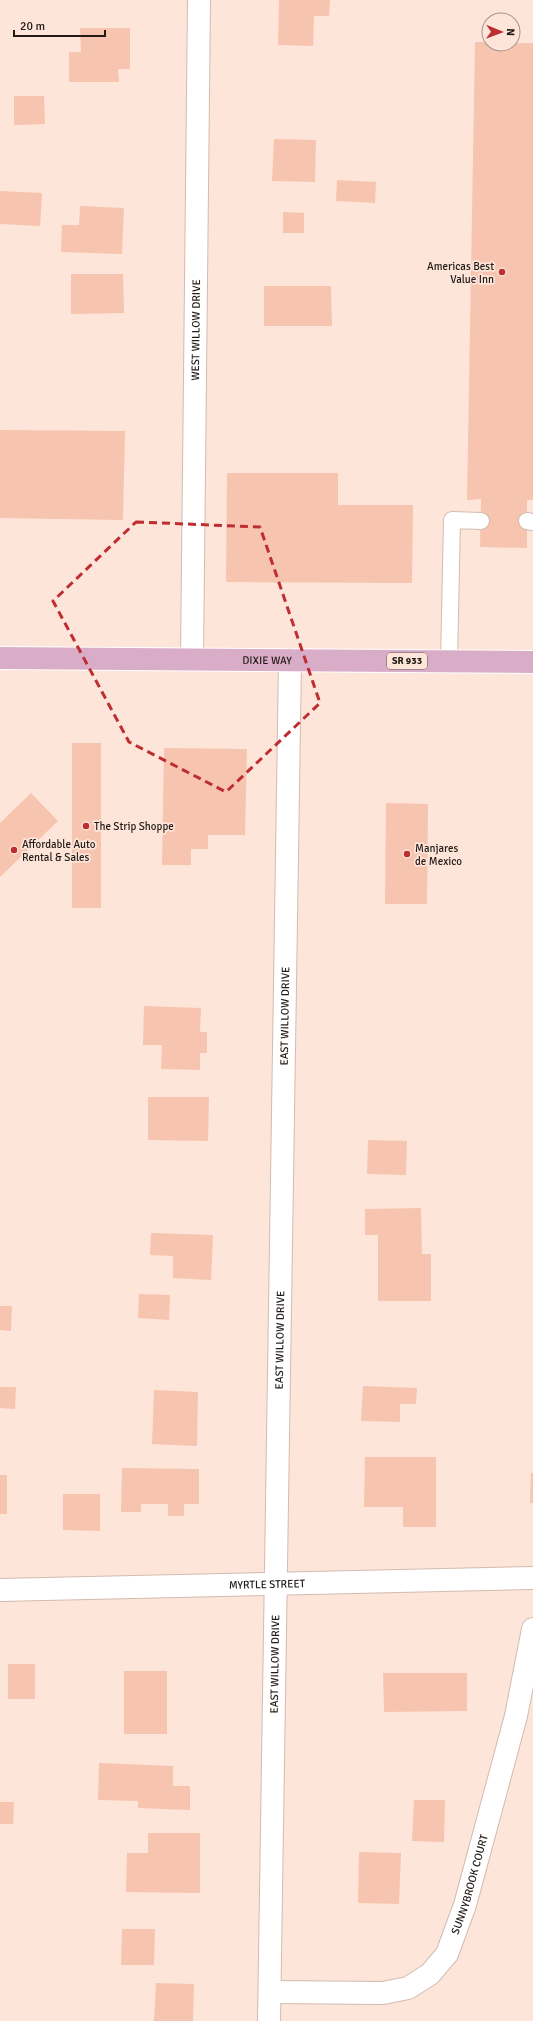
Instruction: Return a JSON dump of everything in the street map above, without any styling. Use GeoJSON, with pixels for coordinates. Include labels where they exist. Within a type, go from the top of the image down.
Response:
{"type":"FeatureCollection","features":[{"type":"Feature","properties":{"kind":"main road","name":"DIXIE WAY"},"geometry":{"type":"LineString","coordinates":[[0,658],[533,662]]}},
{"type":"Feature","properties":{"kind":"street","name":"WEST WILLOW DRIVE"},"geometry":{"type":"LineString","coordinates":[[192,660],[199,0]]}},
{"type":"Feature","properties":{"kind":"street","name":"EAST WILLOW DRIVE"},"geometry":{"type":"LineString","coordinates":[[269,2021],[277,1585],[290,660]]}},
{"type":"Feature","properties":{"kind":"street","name":"MYRTLE STREET"},"geometry":{"type":"LineString","coordinates":[[0,1590],[277,1585],[533,1578]]}},
{"type":"Feature","properties":{"kind":"street","name":"SUNNYBROOK COURT"},"geometry":{"type":"LineString","coordinates":[[270,1992],[383,1993],[408,1988],[430,1974],[447,1954],[465,1905],[514,1723],[533,1628]]}},
{"type":"Feature","properties":{"kind":"lane"},"geometry":{"type":"LineString","coordinates":[[449,661],[452,520],[481,521]]}},
{"type":"Feature","properties":{"kind":"highlighted area"},"geometry":{"type":"Polygon","coordinates":[[[136,522],[260,527],[320,703],[226,792],[129,742],[53,601],[136,522]]]}},
{"type":"Feature","properties":{"kind":"building"},"geometry":{"type":"Polygon","coordinates":[[[279,0],[330,0],[329,16],[314,16],[313,46],[278,45],[279,0]]]}},
{"type":"Feature","properties":{"kind":"building"},"geometry":{"type":"Polygon","coordinates":[[[80,28],[130,28],[130,69],[118,69],[119,82],[69,82],[69,52],[81,52],[80,28]]]}},
{"type":"Feature","properties":{"kind":"building","name":"Americas Best Value Inn"},"geometry":{"type":"Polygon","coordinates":[[[475,42],[481,42],[481,52],[521,52],[521,43],[533,43],[533,500],[527,500],[527,548],[480,547],[481,499],[467,500],[475,42]]]}},
{"type":"Feature","properties":{"kind":"building"},"geometry":{"type":"Polygon","coordinates":[[[14,96],[44,96],[45,124],[14,125],[14,96]]]}},
{"type":"Feature","properties":{"kind":"building"},"geometry":{"type":"Polygon","coordinates":[[[274,139],[316,140],[315,182],[272,181],[274,139]]]}},
{"type":"Feature","properties":{"kind":"building"},"geometry":{"type":"Polygon","coordinates":[[[337,180],[376,182],[375,203],[336,201],[337,180]]]}},
{"type":"Feature","properties":{"kind":"building"},"geometry":{"type":"Polygon","coordinates":[[[0,191],[42,193],[40,226],[0,224],[0,191]]]}},
{"type":"Feature","properties":{"kind":"building"},"geometry":{"type":"Polygon","coordinates":[[[80,206],[124,208],[122,254],[61,252],[62,225],[79,225],[80,206]]]}},
{"type":"Feature","properties":{"kind":"building"},"geometry":{"type":"Polygon","coordinates":[[[283,212],[304,213],[304,233],[283,233],[283,212]]]}},
{"type":"Feature","properties":{"kind":"building"},"geometry":{"type":"Polygon","coordinates":[[[71,274],[123,274],[124,313],[71,314],[71,274]]]}},
{"type":"Feature","properties":{"kind":"building"},"geometry":{"type":"Polygon","coordinates":[[[264,286],[331,286],[332,326],[264,326],[264,286]]]}},
{"type":"Feature","properties":{"kind":"building"},"geometry":{"type":"Polygon","coordinates":[[[0,430],[125,431],[123,520],[0,518],[0,430]]]}},
{"type":"Feature","properties":{"kind":"building"},"geometry":{"type":"Polygon","coordinates":[[[227,473],[338,473],[338,505],[413,505],[412,583],[226,582],[227,473]]]}},
{"type":"Feature","properties":{"kind":"building","name":"The Strip Shoppe"},"geometry":{"type":"Polygon","coordinates":[[[72,743],[101,743],[101,908],[72,908],[72,743]]]}},
{"type":"Feature","properties":{"kind":"building"},"geometry":{"type":"Polygon","coordinates":[[[164,748],[247,749],[245,835],[208,835],[208,849],[191,849],[191,865],[162,865],[164,748]]]}},
{"type":"Feature","properties":{"kind":"building","name":"Affordable Auto Rental & Sales"},"geometry":{"type":"Polygon","coordinates":[[[31,793],[58,821],[0,877],[0,823],[31,793]]]}},
{"type":"Feature","properties":{"kind":"building","name":"Manjares de Mexico"},"geometry":{"type":"Polygon","coordinates":[[[386,803],[428,804],[427,904],[385,904],[386,803]]]}},
{"type":"Feature","properties":{"kind":"building"},"geometry":{"type":"Polygon","coordinates":[[[144,1006],[201,1008],[200,1032],[207,1032],[207,1053],[200,1053],[200,1070],[161,1069],[162,1045],[143,1045],[144,1006]]]}},
{"type":"Feature","properties":{"kind":"building"},"geometry":{"type":"Polygon","coordinates":[[[148,1097],[209,1097],[208,1141],[148,1140],[148,1097]]]}},
{"type":"Feature","properties":{"kind":"building"},"geometry":{"type":"Polygon","coordinates":[[[368,1140],[407,1141],[406,1175],[367,1174],[368,1140]]]}},
{"type":"Feature","properties":{"kind":"building"},"geometry":{"type":"Polygon","coordinates":[[[421,1208],[422,1254],[431,1254],[431,1301],[378,1301],[378,1235],[365,1235],[365,1209],[421,1208]]]}},
{"type":"Feature","properties":{"kind":"building"},"geometry":{"type":"Polygon","coordinates":[[[151,1233],[213,1235],[211,1280],[173,1278],[173,1256],[150,1255],[151,1233]]]}},
{"type":"Feature","properties":{"kind":"building"},"geometry":{"type":"Polygon","coordinates":[[[139,1294],[170,1295],[169,1320],[138,1318],[139,1294]]]}},
{"type":"Feature","properties":{"kind":"building"},"geometry":{"type":"Polygon","coordinates":[[[0,1306],[12,1306],[11,1331],[0,1330],[0,1306]]]}},
{"type":"Feature","properties":{"kind":"building"},"geometry":{"type":"Polygon","coordinates":[[[363,1386],[417,1388],[416,1404],[400,1404],[400,1422],[361,1421],[363,1386]]]}},
{"type":"Feature","properties":{"kind":"building"},"geometry":{"type":"Polygon","coordinates":[[[0,1387],[16,1387],[15,1409],[0,1408],[0,1387]]]}},
{"type":"Feature","properties":{"kind":"building"},"geometry":{"type":"Polygon","coordinates":[[[154,1390],[198,1392],[197,1446],[152,1444],[154,1390]]]}},
{"type":"Feature","properties":{"kind":"building"},"geometry":{"type":"Polygon","coordinates":[[[365,1457],[436,1457],[436,1527],[403,1527],[403,1507],[364,1507],[365,1457]]]}},
{"type":"Feature","properties":{"kind":"building"},"geometry":{"type":"Polygon","coordinates":[[[122,1468],[199,1469],[199,1504],[184,1504],[184,1516],[168,1516],[168,1504],[141,1504],[141,1512],[121,1512],[122,1468]]]}},
{"type":"Feature","properties":{"kind":"building"},"geometry":{"type":"Polygon","coordinates":[[[531,1473],[533,1473],[533,1503],[530,1503],[531,1473]]]}},
{"type":"Feature","properties":{"kind":"building"},"geometry":{"type":"Polygon","coordinates":[[[0,1475],[7,1475],[7,1514],[0,1514],[0,1475]]]}},
{"type":"Feature","properties":{"kind":"building"},"geometry":{"type":"Polygon","coordinates":[[[63,1494],[100,1494],[100,1531],[63,1530],[63,1494]]]}},
{"type":"Feature","properties":{"kind":"building"},"geometry":{"type":"Polygon","coordinates":[[[8,1664],[35,1664],[35,1699],[8,1699],[8,1664]]]}},
{"type":"Feature","properties":{"kind":"building"},"geometry":{"type":"Polygon","coordinates":[[[124,1671],[167,1671],[167,1734],[124,1734],[124,1671]]]}},
{"type":"Feature","properties":{"kind":"building"},"geometry":{"type":"Polygon","coordinates":[[[383,1673],[467,1673],[467,1711],[384,1712],[383,1673]]]}},
{"type":"Feature","properties":{"kind":"building"},"geometry":{"type":"Polygon","coordinates":[[[99,1763],[173,1766],[173,1786],[190,1786],[190,1810],[138,1808],[138,1801],[98,1800],[99,1763]]]}},
{"type":"Feature","properties":{"kind":"building"},"geometry":{"type":"Polygon","coordinates":[[[414,1800],[445,1800],[444,1842],[412,1841],[414,1800]]]}},
{"type":"Feature","properties":{"kind":"building"},"geometry":{"type":"Polygon","coordinates":[[[0,1802],[14,1802],[13,1824],[0,1824],[0,1802]]]}},
{"type":"Feature","properties":{"kind":"building"},"geometry":{"type":"Polygon","coordinates":[[[148,1833],[200,1833],[200,1893],[126,1892],[127,1853],[148,1853],[148,1833]]]}},
{"type":"Feature","properties":{"kind":"building"},"geometry":{"type":"Polygon","coordinates":[[[359,1852],[401,1853],[399,1904],[358,1903],[359,1852]]]}},
{"type":"Feature","properties":{"kind":"building"},"geometry":{"type":"Polygon","coordinates":[[[122,1929],[155,1929],[154,1965],[121,1965],[122,1929]]]}},
{"type":"Feature","properties":{"kind":"building"},"geometry":{"type":"Polygon","coordinates":[[[156,1983],[194,1984],[193,2021],[154,2021],[156,1983]]]}},
{"type":"Feature","properties":{"kind":"place","name":"Americas Best Value Inn"},"geometry":{"type":"Point","coordinates":[502,272]}},
{"type":"Feature","properties":{"kind":"place","name":"The Strip Shoppe"},"geometry":{"type":"Point","coordinates":[86,826]}},
{"type":"Feature","properties":{"kind":"place","name":"Affordable Auto Rental & Sales"},"geometry":{"type":"Point","coordinates":[14,850]}},
{"type":"Feature","properties":{"kind":"place","name":"Manjares de Mexico"},"geometry":{"type":"Point","coordinates":[407,854]}}]}
